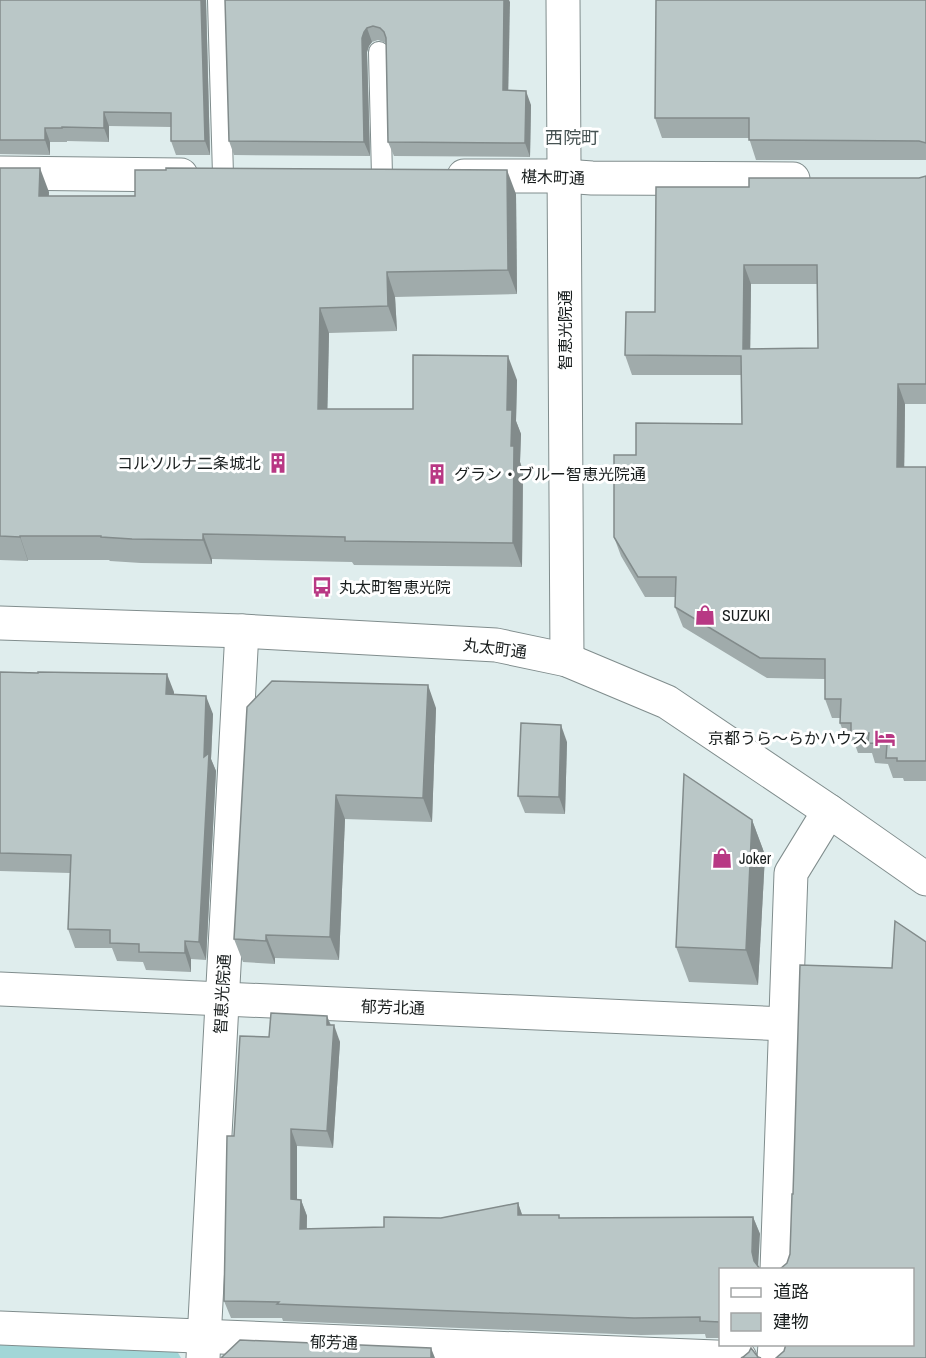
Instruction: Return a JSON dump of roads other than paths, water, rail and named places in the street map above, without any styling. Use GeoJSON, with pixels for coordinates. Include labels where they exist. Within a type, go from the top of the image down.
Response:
{"type":"FeatureCollection","features":[{"type":"Feature","properties":{"kind":"street","name":"智恵光院通"},"geometry":{"type":"LineString","coordinates":[[563,0],[567,660]]}},
{"type":"Feature","properties":{"kind":"street"},"geometry":{"type":"LineString","coordinates":[[0,173],[257,175]]}},
{"type":"Feature","properties":{"kind":"street","name":"椹木町通"},"geometry":{"type":"LineString","coordinates":[[348,176],[819,179]]}},
{"type":"Feature","properties":{"kind":"street","name":"丸太町通"},"geometry":{"type":"LineString","coordinates":[[0,623],[242,631],[496,645],[567,660],[667,702],[926,879]]}},
{"type":"Feature","properties":{"kind":"street","name":"智恵光院通"},"geometry":{"type":"LineString","coordinates":[[203,1347],[242,631]]}},
{"type":"Feature","properties":{"kind":"street"},"geometry":{"type":"LineString","coordinates":[[777,1268],[791,873],[829,811]]}},
{"type":"Feature","properties":{"kind":"street","name":"郁芳北通"},"geometry":{"type":"LineString","coordinates":[[0,989],[786,1024]]}},
{"type":"Feature","properties":{"kind":"street","name":"郁芳通"},"geometry":{"type":"LineString","coordinates":[[0,1328],[203,1347],[740,1358]]}},
{"type":"Feature","properties":{"kind":"lane"},"geometry":{"type":"LineString","coordinates":[[218,0],[223,175]]}},
{"type":"Feature","properties":{"kind":"lane"},"geometry":{"type":"LineString","coordinates":[[379,52],[382,176]]}},
{"type":"Feature","properties":{"kind":"place","name":"コルソルナ二条城北"},"geometry":{"type":"Point","coordinates":[278,463]}},
{"type":"Feature","properties":{"kind":"place","name":"グラン・ブルー智恵光院通"},"geometry":{"type":"Point","coordinates":[437,474]}},
{"type":"Feature","properties":{"kind":"place","name":"丸太町智恵光院"},"geometry":{"type":"Point","coordinates":[322,587]}},
{"type":"Feature","properties":{"kind":"place","name":"SUZUKI"},"geometry":{"type":"Point","coordinates":[705,615]}},
{"type":"Feature","properties":{"kind":"place","name":"京都うら〜らかハウス"},"geometry":{"type":"Point","coordinates":[885,738]}},
{"type":"Feature","properties":{"kind":"place","name":"Joker"},"geometry":{"type":"Point","coordinates":[722,858]}},
{"type":"Feature","properties":{"kind":"district","name":"西院町"},"geometry":{"type":"Point","coordinates":[572,137]}}]}
